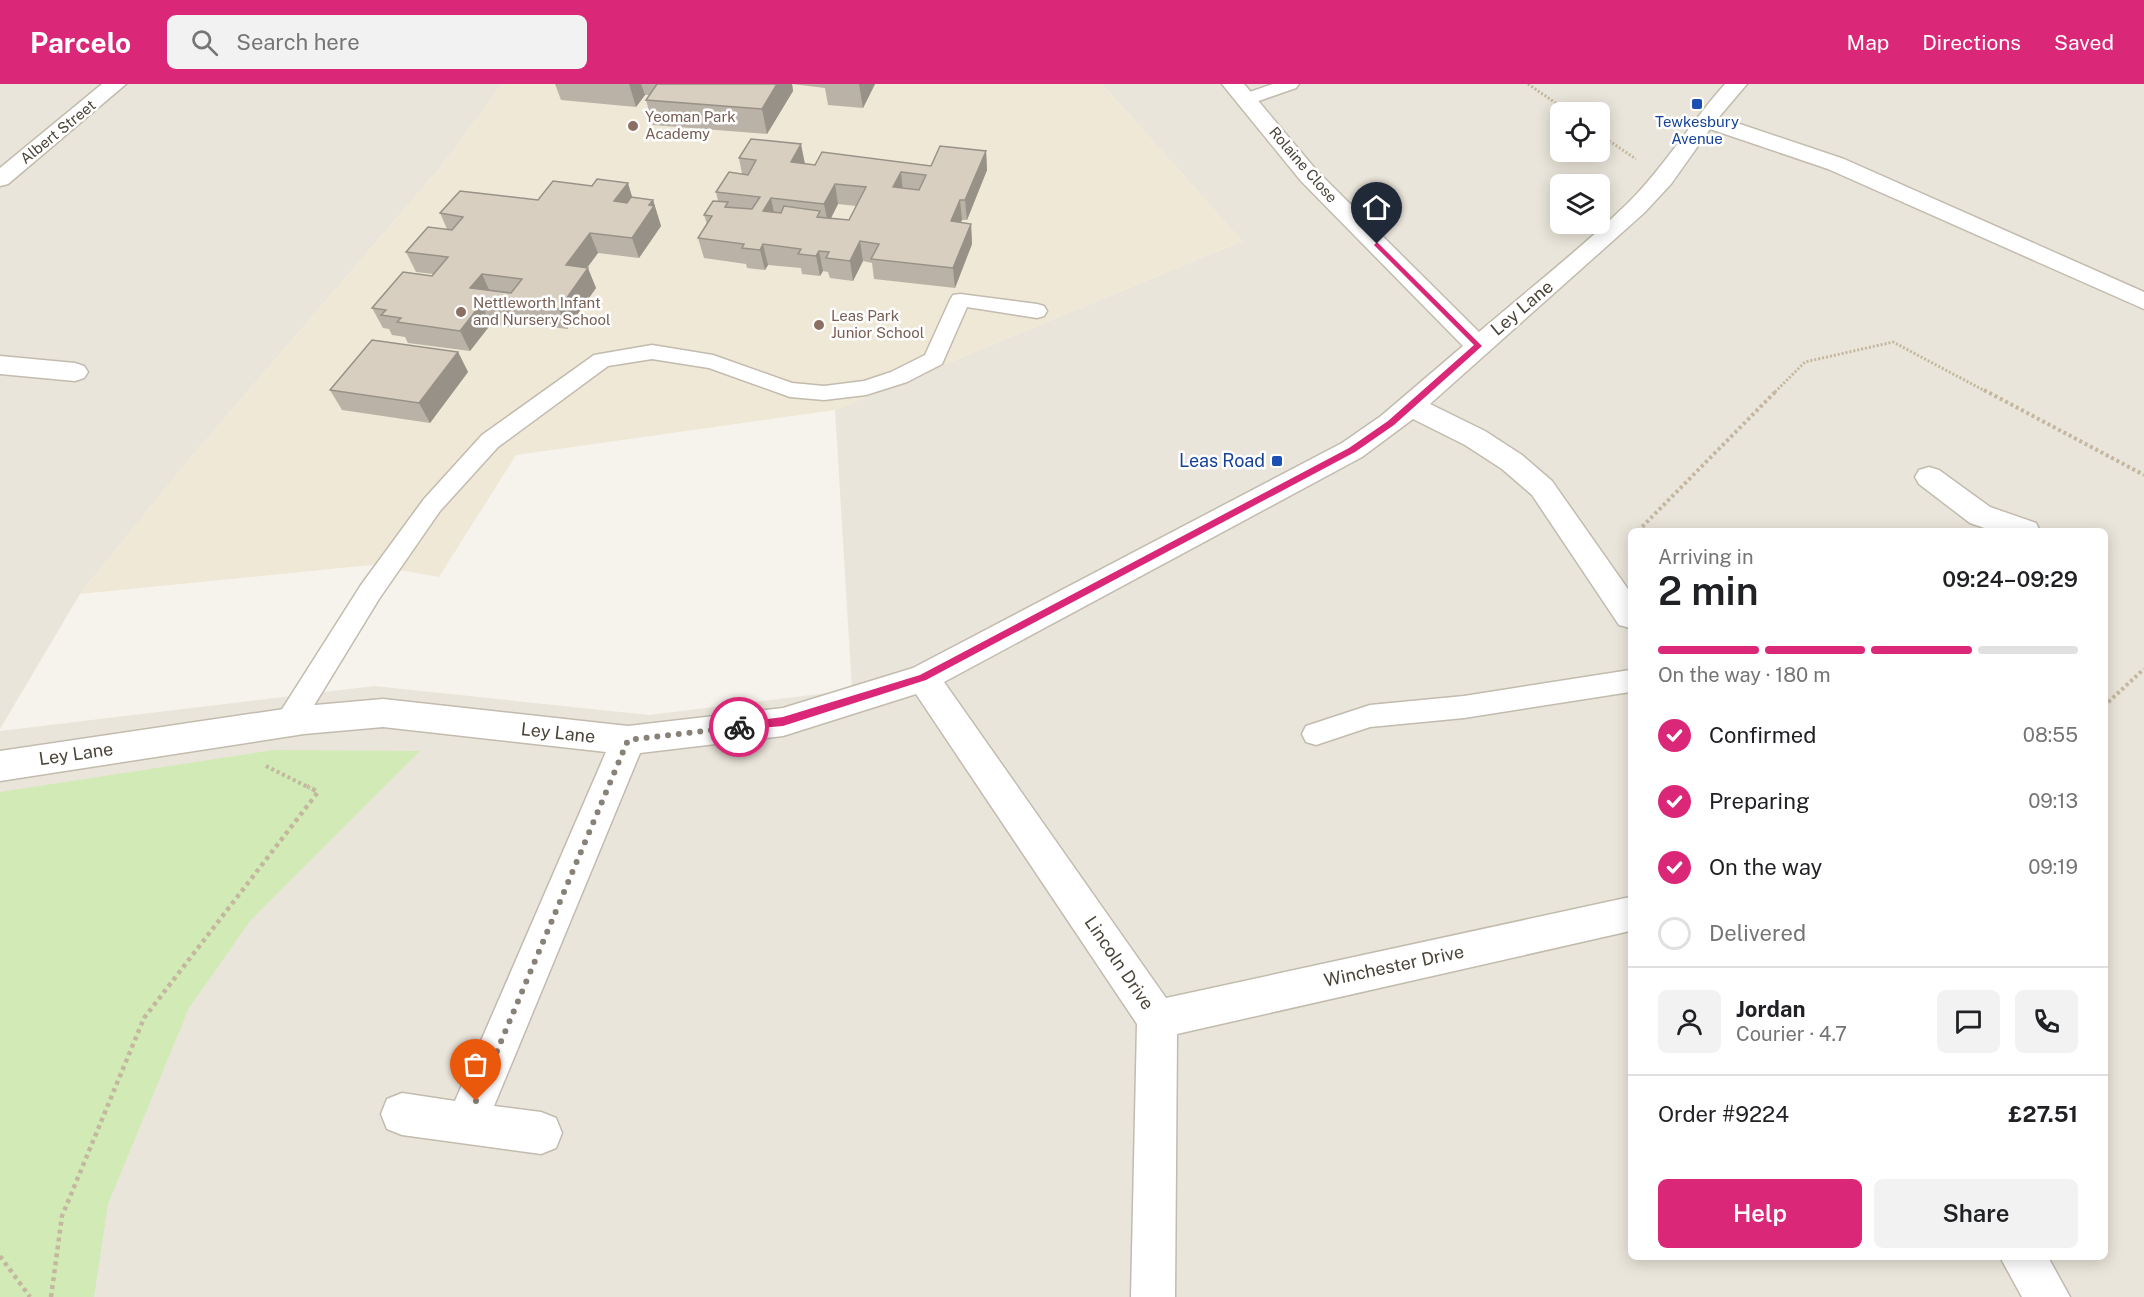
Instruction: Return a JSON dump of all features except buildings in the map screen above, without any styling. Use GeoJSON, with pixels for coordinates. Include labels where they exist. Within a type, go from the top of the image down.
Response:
{"type":"FeatureCollection","features":[{"type":"Feature","properties":{"kind":"street","name":"Albert Street"},"geometry":{"type":"LineString","coordinates":[[0,179],[115,84]]}},
{"type":"Feature","properties":{"kind":"street","name":"Ley Lane"},"geometry":{"type":"LineString","coordinates":[[0,766],[289,722],[383,713],[628,740],[783,722],[923,678],[1352,450],[1411,406],[1636,208],[1663,179],[1705,120],[1736,84]]}},
{"type":"Feature","properties":{"kind":"street","name":"Rolaine Close"},"geometry":{"type":"LineString","coordinates":[[1240,92],[1309,176],[1478,346]]}},
{"type":"Feature","properties":{"kind":"street"},"geometry":{"type":"LineString","coordinates":[[1705,120],[1836,164],[2144,301]]}},
{"type":"Feature","properties":{"kind":"street"},"geometry":{"type":"LineString","coordinates":[[0,365],[75,372]]}},
{"type":"Feature","properties":{"kind":"street"},"geometry":{"type":"LineString","coordinates":[[1411,406],[1476,438],[1512,462],[1542,488],[1628,613]]}},
{"type":"Feature","properties":{"kind":"street"},"geometry":{"type":"LineString","coordinates":[[1929,477],[1970,523],[2004,528]]}},
{"type":"Feature","properties":{"kind":"street","name":"Lincoln Drive"},"geometry":{"type":"LineString","coordinates":[[923,678],[1157,1019],[1153,1297]]}},
{"type":"Feature","properties":{"kind":"street"},"geometry":{"type":"LineString","coordinates":[[467,1122],[628,740]]}},
{"type":"Feature","properties":{"kind":"street","name":"Winchester Drive"},"geometry":{"type":"LineString","coordinates":[[1157,1019],[1628,914]]}},
{"type":"Feature","properties":{"kind":"street"},"geometry":{"type":"LineString","coordinates":[[402,1114],[541,1133]]}},
{"type":"Feature","properties":{"kind":"street"},"geometry":{"type":"LineString","coordinates":[[2024,1260],[2048,1297]]}},
{"type":"Feature","properties":{"kind":"lane"},"geometry":{"type":"LineString","coordinates":[[1240,92],[1290,84]]}},
{"type":"Feature","properties":{"kind":"lane"},"geometry":{"type":"LineString","coordinates":[[289,722],[370,592],[432,505],[490,441],[602,360],[652,352],[713,362],[790,390],[824,393],[866,388],[899,377],[934,359],[960,300],[1036,311]]}},
{"type":"Feature","properties":{"kind":"lane"},"geometry":{"type":"LineString","coordinates":[[1316,734],[1370,716],[1464,707],[1628,681]]}},
{"type":"Feature","properties":{"kind":"path"},"geometry":{"type":"LineString","coordinates":[[1528,84],[1554,102]]}},
{"type":"Feature","properties":{"kind":"path"},"geometry":{"type":"LineString","coordinates":[[1610,142],[1663,179]]}},
{"type":"Feature","properties":{"kind":"path"},"geometry":{"type":"LineString","coordinates":[[1641,528],[1804,362],[1893,342],[2144,475]]}},
{"type":"Feature","properties":{"kind":"path"},"geometry":{"type":"LineString","coordinates":[[2108,702],[2144,669]]}},
{"type":"Feature","properties":{"kind":"path"},"geometry":{"type":"LineString","coordinates":[[51,1297],[62,1216],[144,1018],[318,792],[262,764]]}},
{"type":"Feature","properties":{"kind":"path"},"geometry":{"type":"LineString","coordinates":[[0,1256],[30,1297]]}},
{"type":"Feature","properties":{"kind":"shaded area"},"geometry":{"type":"Polygon","coordinates":[[[0,84],[502,84],[440,168],[187,462],[80,594],[0,729],[0,84]]]}},
{"type":"Feature","properties":{"kind":"shaded area"},"geometry":{"type":"Polygon","coordinates":[[[502,84],[1102,84],[1242,241],[835,410],[516,455],[439,577],[371,565],[80,594],[187,462],[440,168],[502,84]]]}},
{"type":"Feature","properties":{"kind":"shaded area"},"geometry":{"type":"Polygon","coordinates":[[[1102,84],[2144,84],[2144,1297],[0,1297],[0,731],[374,686],[649,715],[852,690],[835,410],[1242,241],[1102,84]]]}},
{"type":"Feature","properties":{"kind":"green space"},"geometry":{"type":"Polygon","coordinates":[[[274,750],[420,751],[250,921],[189,1008],[108,1204],[94,1297],[0,1297],[0,792],[274,750]]]}},
{"type":"Feature","properties":{"kind":"way so far"},"geometry":{"type":"LineString","coordinates":[[476,1101],[628,740],[739,727]]}},
{"type":"Feature","properties":{"kind":"place","name":"Tewkesbury Avenue"},"geometry":{"type":"Point","coordinates":[1697,104]}},
{"type":"Feature","properties":{"kind":"place","name":"Yeoman Park Academy"},"geometry":{"type":"Point","coordinates":[633,126]}},
{"type":"Feature","properties":{"kind":"place","name":"Nettleworth Infant and Nursery School"},"geometry":{"type":"Point","coordinates":[461,312]}},
{"type":"Feature","properties":{"kind":"place","name":"Leas Park Junior School"},"geometry":{"type":"Point","coordinates":[819,325]}},
{"type":"Feature","properties":{"kind":"place","name":"Leas Road"},"geometry":{"type":"Point","coordinates":[1277,461]}},
{"type":"Feature","properties":{"kind":"route"},"geometry":{"type":"LineString","coordinates":[[739,727],[783,722],[923,678],[1352,450],[1391,423],[1478,346],[1377,244]]}}]}
